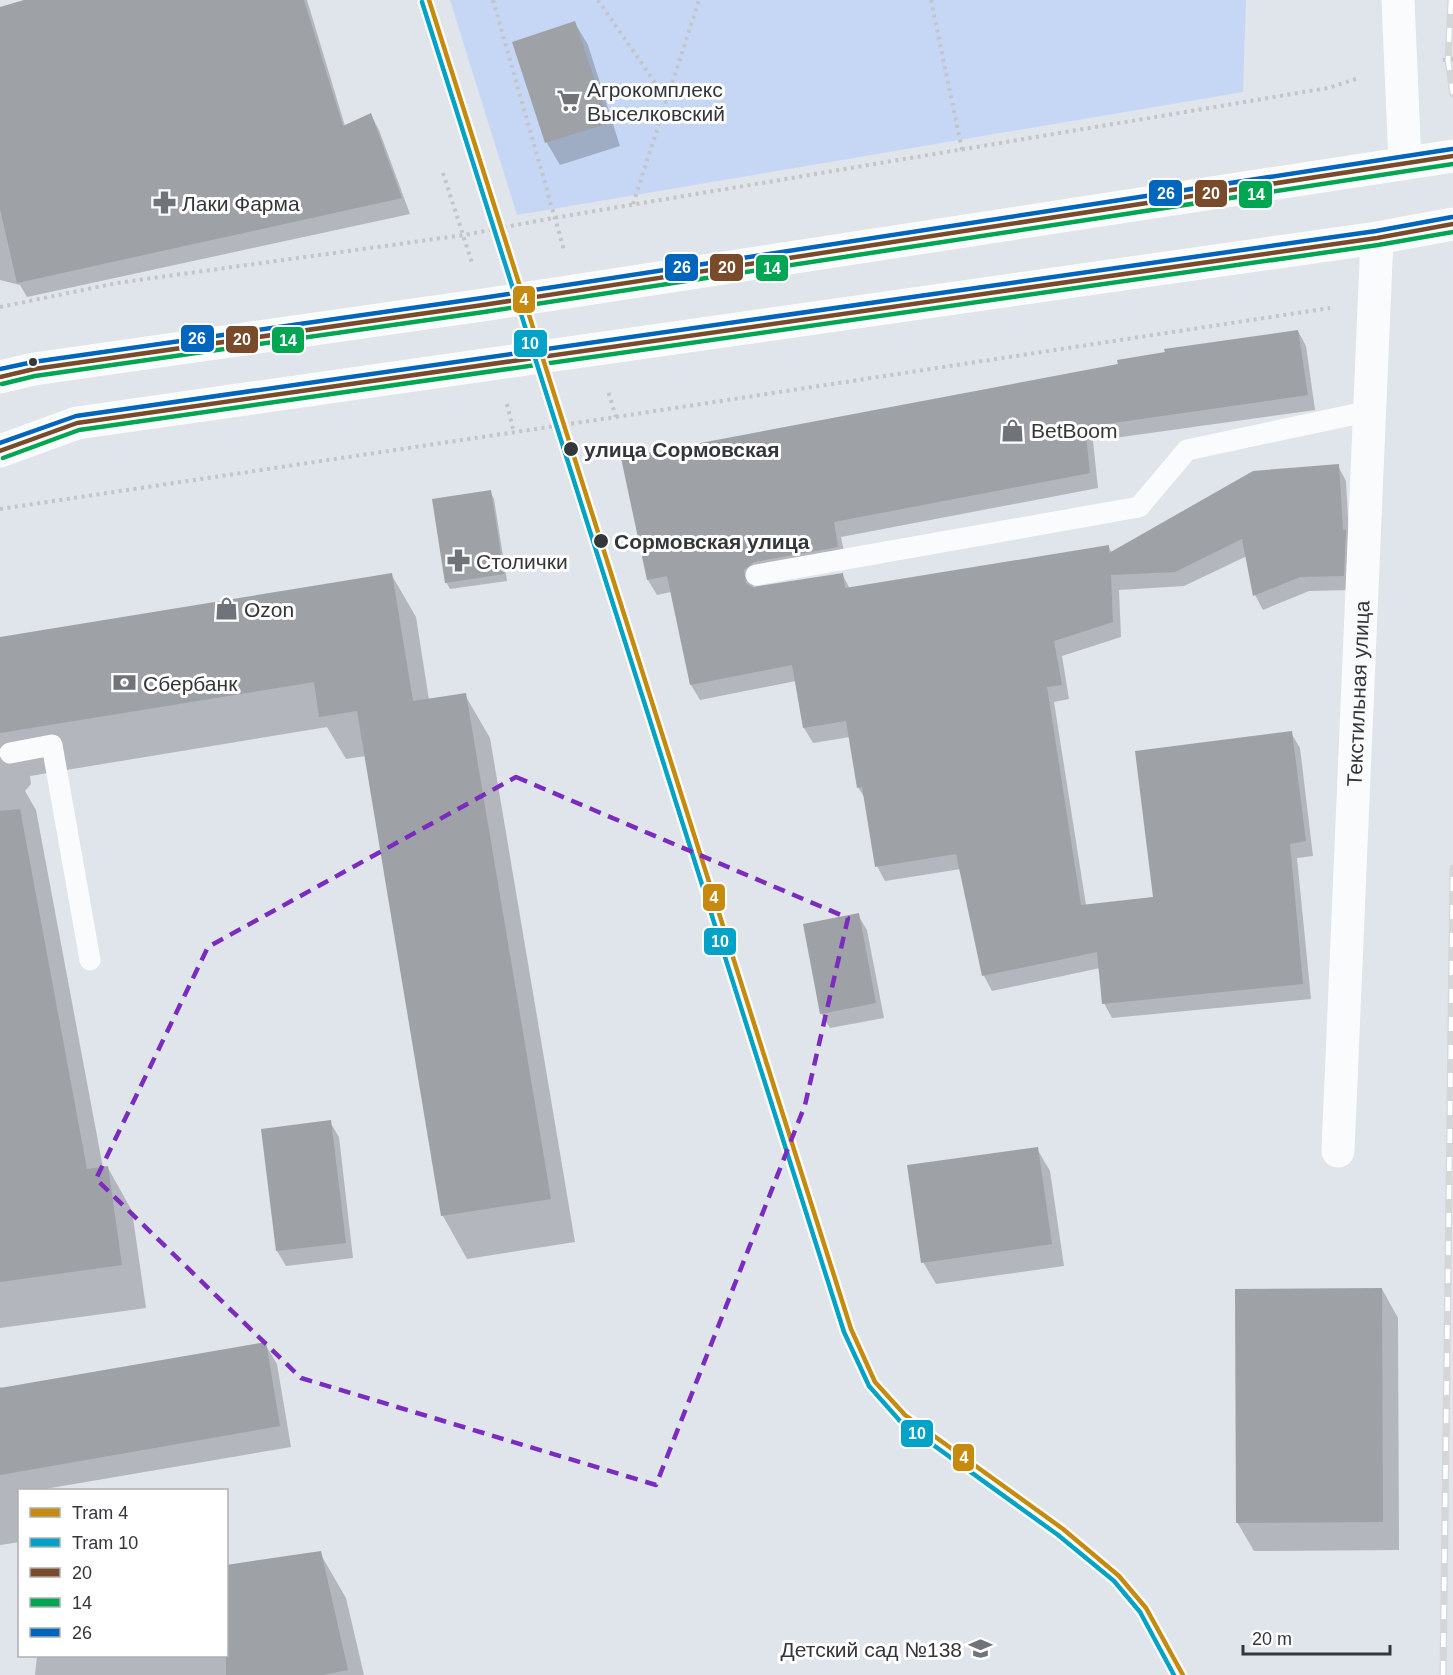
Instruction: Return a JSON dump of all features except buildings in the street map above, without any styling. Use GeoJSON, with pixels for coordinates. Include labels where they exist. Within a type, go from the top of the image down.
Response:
{"type":"FeatureCollection","features":[{"type":"Feature","properties":{"kind":"main road"},"geometry":{"type":"LineString","coordinates":[[1398,0],[1405,163]]}},
{"type":"Feature","properties":{"kind":"main road"},"geometry":{"type":"LineString","coordinates":[[0,377],[34,369],[483,305],[1453,156]]}},
{"type":"Feature","properties":{"kind":"main road"},"geometry":{"type":"LineString","coordinates":[[0,451],[77,423],[1377,238],[1453,224]]}},
{"type":"Feature","properties":{"kind":"main road","name":"Текстильная улица"},"geometry":{"type":"LineString","coordinates":[[1338,1151],[1377,238]]}},
{"type":"Feature","properties":{"kind":"lane"},"geometry":{"type":"LineString","coordinates":[[756,575],[1139,507],[1187,450],[1370,411]]}},
{"type":"Feature","properties":{"kind":"lane"},"geometry":{"type":"LineString","coordinates":[[10,753],[52,745],[90,960]]}},
{"type":"Feature","properties":{"kind":"path"},"geometry":{"type":"LineString","coordinates":[[493,0],[553,218]]}},
{"type":"Feature","properties":{"kind":"path"},"geometry":{"type":"LineString","coordinates":[[598,0],[667,100]]}},
{"type":"Feature","properties":{"kind":"path"},"geometry":{"type":"LineString","coordinates":[[633,204],[699,0]]}},
{"type":"Feature","properties":{"kind":"path"},"geometry":{"type":"LineString","coordinates":[[931,0],[962,150]]}},
{"type":"Feature","properties":{"kind":"path"},"geometry":{"type":"LineString","coordinates":[[0,308],[117,283],[464,235],[633,204],[1328,88]]}},
{"type":"Feature","properties":{"kind":"path"},"geometry":{"type":"LineString","coordinates":[[443,173],[464,235]]}},
{"type":"Feature","properties":{"kind":"path"},"geometry":{"type":"LineString","coordinates":[[616,417],[1375,302]]}},
{"type":"Feature","properties":{"kind":"highlighted area"},"geometry":{"type":"Polygon","coordinates":[[[516,777],[848,918],[805,1105],[656,1485],[301,1378],[96,1179],[208,947],[516,777]]]}},
{"type":"Feature","properties":{"kind":"shaded area"},"geometry":{"type":"Polygon","coordinates":[[[450,0],[1246,0],[1243,92],[517,215],[450,0]]]}},
{"type":"Feature","properties":{"kind":"railway"},"geometry":{"type":"LineString","coordinates":[[1451,0],[1448,60],[1453,94]]}},
{"type":"Feature","properties":{"kind":"railway"},"geometry":{"type":"LineString","coordinates":[[1443,1675],[1453,868]]}},
{"type":"Feature","properties":{"kind":"tram line","name":"4"},"geometry":{"type":"LineString","coordinates":[[429,0],[851,1329],[875,1382],[905,1415],[1063,1529],[1119,1576],[1146,1608],[1183,1675]]}},
{"type":"Feature","properties":{"kind":"tram line","name":"10"},"geometry":{"type":"LineString","coordinates":[[422,2],[844,1332],[869,1386],[900,1421],[1058,1535],[1114,1581],[1140,1612],[1174,1675]]}},
{"type":"Feature","properties":{"kind":"transit line","name":"26"},"geometry":{"type":"LineString","coordinates":[[0,369],[33,362],[482,298],[1452,149]]}},
{"type":"Feature","properties":{"kind":"transit line","name":"20"},"geometry":{"type":"LineString","coordinates":[[0,377],[34,369],[483,305],[1453,156]]}},
{"type":"Feature","properties":{"kind":"transit line","name":"14"},"geometry":{"type":"LineString","coordinates":[[2,384],[35,376],[484,312],[1453,164]]}},
{"type":"Feature","properties":{"kind":"transit line","name":"26"},"geometry":{"type":"LineString","coordinates":[[0,443],[76,416],[1376,231],[1452,217]]}},
{"type":"Feature","properties":{"kind":"transit line","name":"20"},"geometry":{"type":"LineString","coordinates":[[0,451],[77,423],[1377,238],[1453,224]]}},
{"type":"Feature","properties":{"kind":"transit line","name":"14"},"geometry":{"type":"LineString","coordinates":[[3,458],[79,430],[1378,245],[1453,232]]}},
{"type":"Feature","properties":{"kind":"place","name":"Агрокомплекс Выселковский"},"geometry":{"type":"Point","coordinates":[569,101]}},
{"type":"Feature","properties":{"kind":"place","name":"Лаки Фарма"},"geometry":{"type":"Point","coordinates":[164,203]}},
{"type":"Feature","properties":{"kind":"place","name":"BetBoom"},"geometry":{"type":"Point","coordinates":[1013,430]}},
{"type":"Feature","properties":{"kind":"place","name":"улица Сормовская"},"geometry":{"type":"Point","coordinates":[571,449]}},
{"type":"Feature","properties":{"kind":"place","name":"Сормовская улица"},"geometry":{"type":"Point","coordinates":[601,541]}},
{"type":"Feature","properties":{"kind":"place","name":"Столички"},"geometry":{"type":"Point","coordinates":[458,561]}},
{"type":"Feature","properties":{"kind":"place","name":"Ozon"},"geometry":{"type":"Point","coordinates":[226,609]}},
{"type":"Feature","properties":{"kind":"place","name":"Сбербанк"},"geometry":{"type":"Point","coordinates":[125,683]}},
{"type":"Feature","properties":{"kind":"place","name":"Детский сад №138"},"geometry":{"type":"Point","coordinates":[980,1649]}}]}
